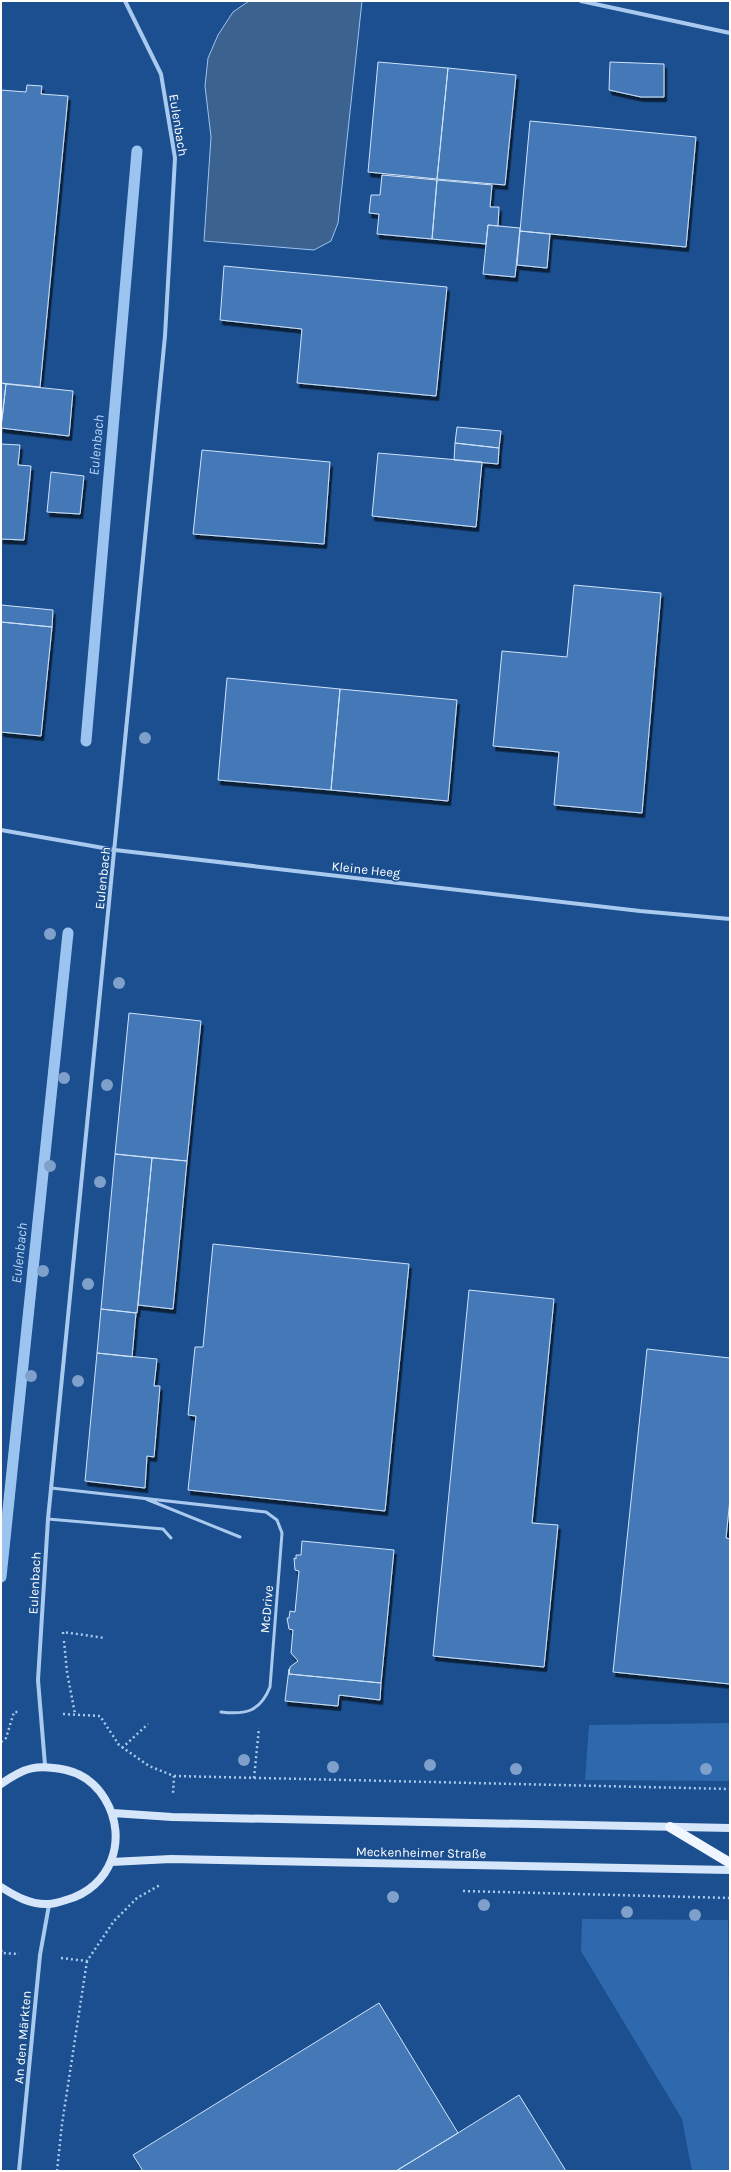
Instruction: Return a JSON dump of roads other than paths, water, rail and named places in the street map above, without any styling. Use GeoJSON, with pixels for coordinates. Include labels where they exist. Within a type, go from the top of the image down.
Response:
{"type":"FeatureCollection","features":[{"type":"Feature","properties":{"kind":"main road"},"geometry":{"type":"LineString","coordinates":[[1,1784],[18,1772],[45,1766],[77,1772],[98,1787],[113,1813],[117,1837],[111,1862],[101,1879],[79,1897],[50,1905],[37,1904],[14,1896],[1,1887]]}},
{"type":"Feature","properties":{"kind":"main road"},"geometry":{"type":"LineString","coordinates":[[113,1813],[172,1817],[730,1828]]}},
{"type":"Feature","properties":{"kind":"main road"},"geometry":{"type":"LineString","coordinates":[[670,1827],[730,1863]]}},
{"type":"Feature","properties":{"kind":"main road","name":"Meckenheimer Straße"},"geometry":{"type":"LineString","coordinates":[[111,1862],[171,1859],[730,1870]]}},
{"type":"Feature","properties":{"kind":"street","name":"Eulenbach"},"geometry":{"type":"LineString","coordinates":[[45,1766],[38,1680],[48,1519],[165,336],[176,158],[161,74],[125,1]]}},
{"type":"Feature","properties":{"kind":"street"},"geometry":{"type":"LineString","coordinates":[[581,1],[730,33]]}},
{"type":"Feature","properties":{"kind":"street","name":"Kleine Heeg"},"geometry":{"type":"LineString","coordinates":[[1,830],[115,850],[640,911],[730,919]]}},
{"type":"Feature","properties":{"kind":"street","name":"An den Märkten"},"geometry":{"type":"LineString","coordinates":[[19,2171],[40,1955],[50,1905]]}},
{"type":"Feature","properties":{"kind":"lane","name":"McDrive"},"geometry":{"type":"LineString","coordinates":[[51,1488],[232,1507],[266,1512],[277,1520],[282,1533],[270,1687],[264,1702],[241,1714],[220,1712]]}},
{"type":"Feature","properties":{"kind":"lane"},"geometry":{"type":"LineString","coordinates":[[143,1498],[240,1537]]}},
{"type":"Feature","properties":{"kind":"lane"},"geometry":{"type":"LineString","coordinates":[[48,1519],[163,1529],[172,1538]]}},
{"type":"Feature","properties":{"kind":"waterway","name":"Eulenbach"},"geometry":{"type":"LineString","coordinates":[[86,741],[137,151]]}},
{"type":"Feature","properties":{"kind":"waterway","name":"Eulenbach"},"geometry":{"type":"LineString","coordinates":[[1,1577],[68,933]]}}]}
